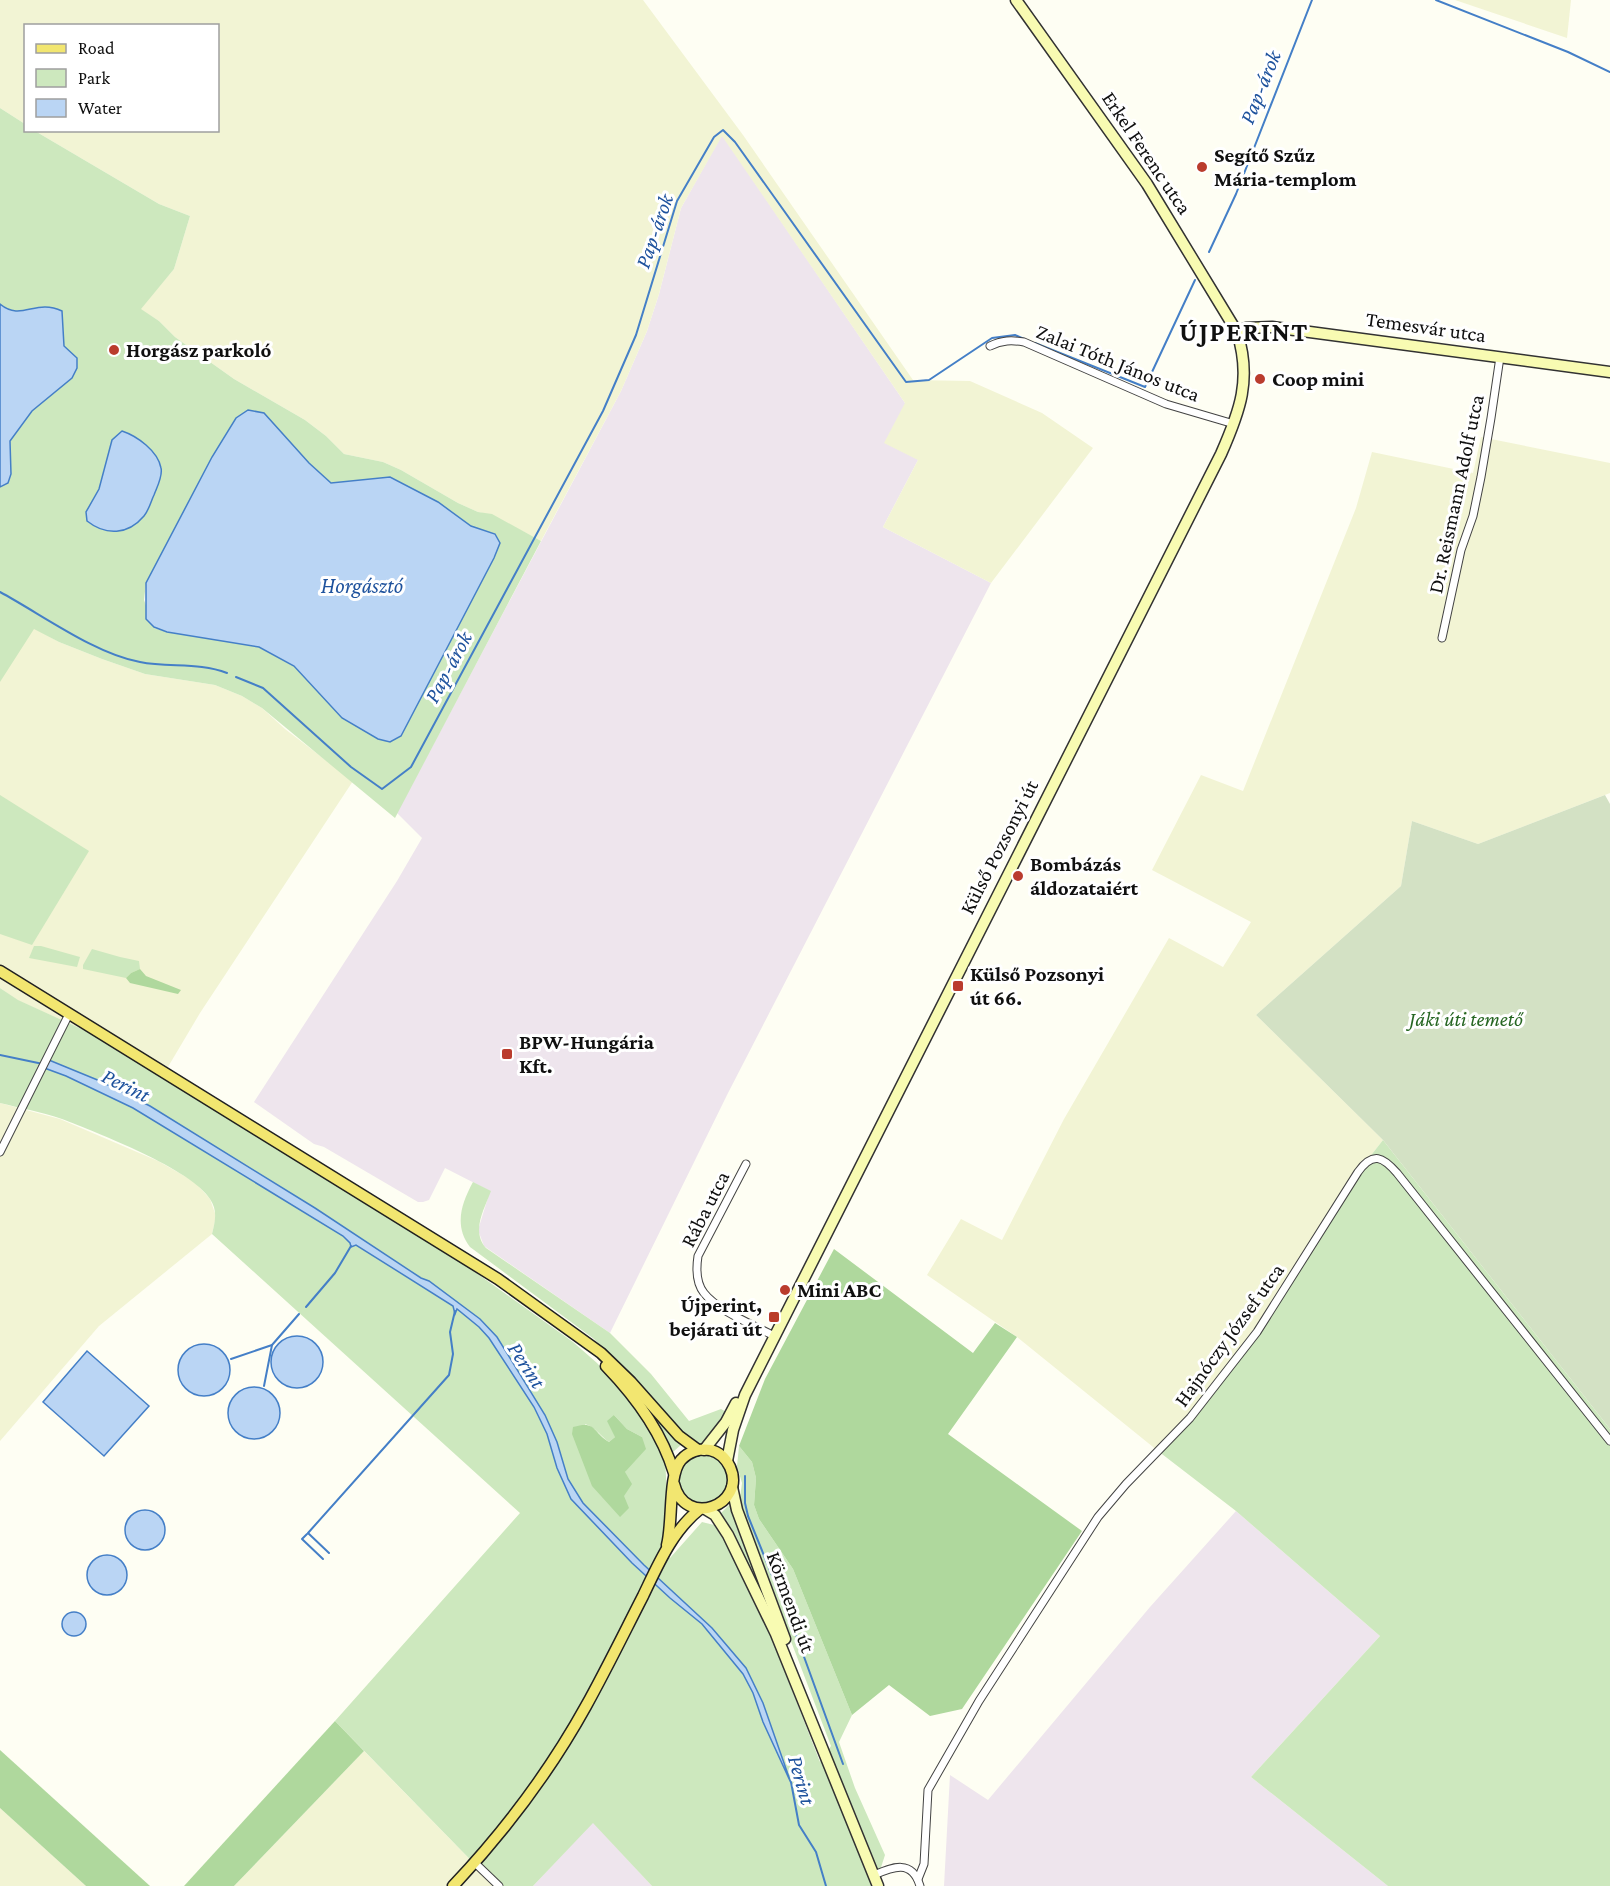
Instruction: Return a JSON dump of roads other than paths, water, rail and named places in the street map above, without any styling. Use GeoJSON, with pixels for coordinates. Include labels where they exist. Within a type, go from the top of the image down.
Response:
{"type":"FeatureCollection","features":[{"type":"Feature","properties":{"kind":"main road","name":"Erkel Ferenc utca"},"geometry":{"type":"LineString","coordinates":[[1016,0],[1147,184],[1238,332]]}},
{"type":"Feature","properties":{"kind":"main road","name":"Temesvár utca"},"geometry":{"type":"LineString","coordinates":[[1238,332],[1246,328],[1272,327],[1610,372]]}},
{"type":"Feature","properties":{"kind":"main road","name":"Külső Pozsonyi út"},"geometry":{"type":"LineString","coordinates":[[756,1372],[1221,454],[1242,403],[1243,350],[1238,332]]}},
{"type":"Feature","properties":{"kind":"main road"},"geometry":{"type":"LineString","coordinates":[[0,971],[481,1268],[607,1358],[674,1431],[701,1450],[714,1452],[727,1461],[731,1471],[732,1487],[724,1500],[715,1506],[702,1509],[685,1522],[664,1554],[585,1708],[550,1766],[502,1830],[453,1886]]}},
{"type":"Feature","properties":{"kind":"main road"},"geometry":{"type":"LineString","coordinates":[[562,1324],[609,1370],[635,1402],[662,1442],[677,1495],[684,1503],[702,1509]]}},
{"type":"Feature","properties":{"kind":"main road"},"geometry":{"type":"LineString","coordinates":[[664,1554],[670,1528],[674,1478],[682,1458],[701,1450],[726,1422],[756,1372]]}},
{"type":"Feature","properties":{"kind":"main road"},"geometry":{"type":"LineString","coordinates":[[727,1461],[740,1406],[756,1372]]}},
{"type":"Feature","properties":{"kind":"main road","name":"Körmendi út"},"geometry":{"type":"LineString","coordinates":[[732,1487],[736,1510],[787,1643],[816,1730]]}},
{"type":"Feature","properties":{"kind":"main road","name":"Körmendi út"},"geometry":{"type":"LineString","coordinates":[[702,1509],[715,1515],[732,1541],[776,1634],[876,1881]]}},
{"type":"Feature","properties":{"kind":"street","name":"Zalai Tóth János utca"},"geometry":{"type":"LineString","coordinates":[[990,346],[1012,340],[1024,342],[1166,405],[1234,424]]}},
{"type":"Feature","properties":{"kind":"street","name":"Dr. Reismann Adolf utca"},"geometry":{"type":"LineString","coordinates":[[1442,638],[1461,550],[1473,516],[1479,487],[1500,357]]}},
{"type":"Feature","properties":{"kind":"street"},"geometry":{"type":"LineString","coordinates":[[0,1152],[69,1014]]}},
{"type":"Feature","properties":{"kind":"street","name":"Hajnóczy József utca"},"geometry":{"type":"LineString","coordinates":[[919,1883],[924,1864],[928,1790],[979,1701],[1092,1525],[1126,1484],[1190,1418],[1236,1361],[1287,1286],[1358,1172],[1370,1159],[1379,1158],[1388,1163],[1397,1173],[1610,1441]]}},
{"type":"Feature","properties":{"kind":"street","name":"Rába utca"},"geometry":{"type":"LineString","coordinates":[[746,1164],[698,1256],[696,1269],[700,1287],[705,1295],[726,1310],[774,1336]]}},
{"type":"Feature","properties":{"kind":"street"},"geometry":{"type":"LineString","coordinates":[[474,1862],[499,1886]]}},
{"type":"Feature","properties":{"kind":"street"},"geometry":{"type":"LineString","coordinates":[[876,1881],[895,1866],[903,1867],[919,1883]]}},
{"type":"Feature","properties":{"kind":"water"},"geometry":{"type":"Polygon","coordinates":[[[0,304],[15,311],[44,307],[62,311],[64,346],[77,358],[77,368],[72,378],[32,411],[10,441],[11,474],[8,483],[0,487],[0,304]]]}},
{"type":"Feature","properties":{"kind":"water","name":"Horgásztó"},"geometry":{"type":"Polygon","coordinates":[[[248,410],[264,413],[309,463],[331,483],[390,477],[438,502],[471,526],[495,534],[500,543],[401,736],[390,742],[378,739],[342,718],[294,666],[259,647],[167,632],[154,627],[146,619],[146,583],[212,457],[236,418],[248,410]]]}},
{"type":"Feature","properties":{"kind":"water"},"geometry":{"type":"Polygon","coordinates":[[[122,431],[134,436],[151,450],[159,462],[161,474],[150,506],[144,516],[124,530],[109,531],[87,521],[86,512],[99,489],[112,440],[122,431]]]}},
{"type":"Feature","properties":{"kind":"water"},"geometry":{"type":"Polygon","coordinates":[[[44,1058],[100,1081],[150,1106],[429,1281],[480,1319],[497,1337],[545,1415],[557,1442],[568,1479],[583,1503],[644,1565],[712,1628],[746,1668],[763,1703],[791,1783],[743,1674],[702,1624],[632,1563],[571,1499],[557,1468],[547,1434],[534,1407],[489,1338],[479,1327],[457,1309],[455,1314],[453,1306],[356,1245],[351,1247],[343,1236],[133,1108],[66,1076],[39,1066],[44,1058]]]}},
{"type":"Feature","properties":{"kind":"water"},"geometry":{"type":"Polygon","coordinates":[[[297,1336],[307,1338],[315,1344],[321,1352],[323,1362],[321,1372],[315,1380],[307,1386],[297,1388],[287,1386],[279,1380],[273,1372],[271,1362],[273,1352],[279,1344],[287,1338],[297,1336]]]}},
{"type":"Feature","properties":{"kind":"water"},"geometry":{"type":"Polygon","coordinates":[[[204,1344],[214,1346],[222,1352],[228,1360],[230,1370],[228,1380],[222,1388],[214,1394],[204,1396],[194,1394],[186,1388],[180,1380],[178,1370],[180,1360],[186,1352],[194,1346],[204,1344]]]}},
{"type":"Feature","properties":{"kind":"water"},"geometry":{"type":"Polygon","coordinates":[[[87,1351],[149,1406],[104,1456],[43,1402],[87,1351]]]}},
{"type":"Feature","properties":{"kind":"water"},"geometry":{"type":"Polygon","coordinates":[[[254,1387],[264,1389],[272,1395],[278,1403],[280,1413],[278,1423],[272,1431],[264,1437],[254,1439],[244,1437],[236,1431],[230,1423],[228,1413],[230,1403],[236,1395],[244,1389],[254,1387]]]}},
{"type":"Feature","properties":{"kind":"water"},"geometry":{"type":"Polygon","coordinates":[[[145,1510],[159,1516],[165,1530],[159,1544],[145,1550],[131,1544],[125,1530],[131,1516],[145,1510]]]}},
{"type":"Feature","properties":{"kind":"water"},"geometry":{"type":"Polygon","coordinates":[[[107,1555],[121,1561],[127,1575],[121,1589],[107,1595],[93,1589],[87,1575],[93,1561],[107,1555]]]}},
{"type":"Feature","properties":{"kind":"water"},"geometry":{"type":"Polygon","coordinates":[[[74,1612],[82,1616],[86,1624],[82,1632],[74,1636],[66,1632],[62,1624],[66,1616],[74,1612]]]}},
{"type":"Feature","properties":{"kind":"waterway","name":"Pap-árok"},"geometry":{"type":"LineString","coordinates":[[1209,252],[1236,194],[1312,0]]}},
{"type":"Feature","properties":{"kind":"waterway","name":"Pap-árok"},"geometry":{"type":"LineString","coordinates":[[1436,0],[1568,52],[1610,72]]}},
{"type":"Feature","properties":{"kind":"waterway","name":"Pap-árok"},"geometry":{"type":"LineString","coordinates":[[236,677],[263,688],[351,767],[382,789],[411,767],[603,411],[636,335],[677,201],[714,137],[723,130],[735,142],[906,382],[929,380],[992,338],[1015,335],[1024,339]]}},
{"type":"Feature","properties":{"kind":"waterway","name":"Pap-árok"},"geometry":{"type":"LineString","coordinates":[[1035,343],[1145,387],[1195,280]]}},
{"type":"Feature","properties":{"kind":"waterway","name":"Pap-árok"},"geometry":{"type":"LineString","coordinates":[[0,592],[68,632],[123,658],[151,664],[206,667],[227,673]]}},
{"type":"Feature","properties":{"kind":"waterway","name":"Perint"},"geometry":{"type":"LineString","coordinates":[[0,1055],[43,1064]]}},
{"type":"Feature","properties":{"kind":"waterway"},"geometry":{"type":"LineString","coordinates":[[306,1307],[335,1273],[351,1246]]}},
{"type":"Feature","properties":{"kind":"waterway"},"geometry":{"type":"LineString","coordinates":[[329,1553],[308,1533],[449,1375],[453,1354],[450,1332],[455,1311]]}},
{"type":"Feature","properties":{"kind":"waterway"},"geometry":{"type":"LineString","coordinates":[[231,1359],[272,1345],[299,1314]]}},
{"type":"Feature","properties":{"kind":"waterway"},"geometry":{"type":"LineString","coordinates":[[264,1386],[272,1345]]}},
{"type":"Feature","properties":{"kind":"waterway"},"geometry":{"type":"LineString","coordinates":[[745,1476],[745,1503],[748,1516],[795,1632],[843,1764]]}},
{"type":"Feature","properties":{"kind":"waterway"},"geometry":{"type":"LineString","coordinates":[[307,1534],[302,1539],[323,1559]]}},
{"type":"Feature","properties":{"kind":"waterway","name":"Perint"},"geometry":{"type":"LineString","coordinates":[[791,1782],[799,1825],[816,1852],[826,1886]]}},
{"type":"Feature","properties":{"kind":"place","name":"Segítő Szűz Mária-templom"},"geometry":{"type":"Point","coordinates":[1202,167]}},
{"type":"Feature","properties":{"kind":"place","name":"Horgász parkoló"},"geometry":{"type":"Point","coordinates":[114,350]}},
{"type":"Feature","properties":{"kind":"place","name":"Coop mini"},"geometry":{"type":"Point","coordinates":[1260,379]}},
{"type":"Feature","properties":{"kind":"place","name":"Bombázás áldozataiért"},"geometry":{"type":"Point","coordinates":[1018,876]}},
{"type":"Feature","properties":{"kind":"place","name":"Külső Pozsonyi út 66."},"geometry":{"type":"Point","coordinates":[958,986]}},
{"type":"Feature","properties":{"kind":"place","name":"BPW-Hungária Kft."},"geometry":{"type":"Point","coordinates":[507,1054]}},
{"type":"Feature","properties":{"kind":"place","name":"Mini ABC"},"geometry":{"type":"Point","coordinates":[785,1290]}},
{"type":"Feature","properties":{"kind":"place","name":"Újperint, bejárati út"},"geometry":{"type":"Point","coordinates":[774,1317]}},
{"type":"Feature","properties":{"kind":"district","name":"ÚJPERINT"},"geometry":{"type":"Point","coordinates":[1244,332]}},
{"type":"Feature","properties":{"kind":"park label","name":"Jáki úti temető"},"geometry":{"type":"Point","coordinates":[1466,1019]}}]}
